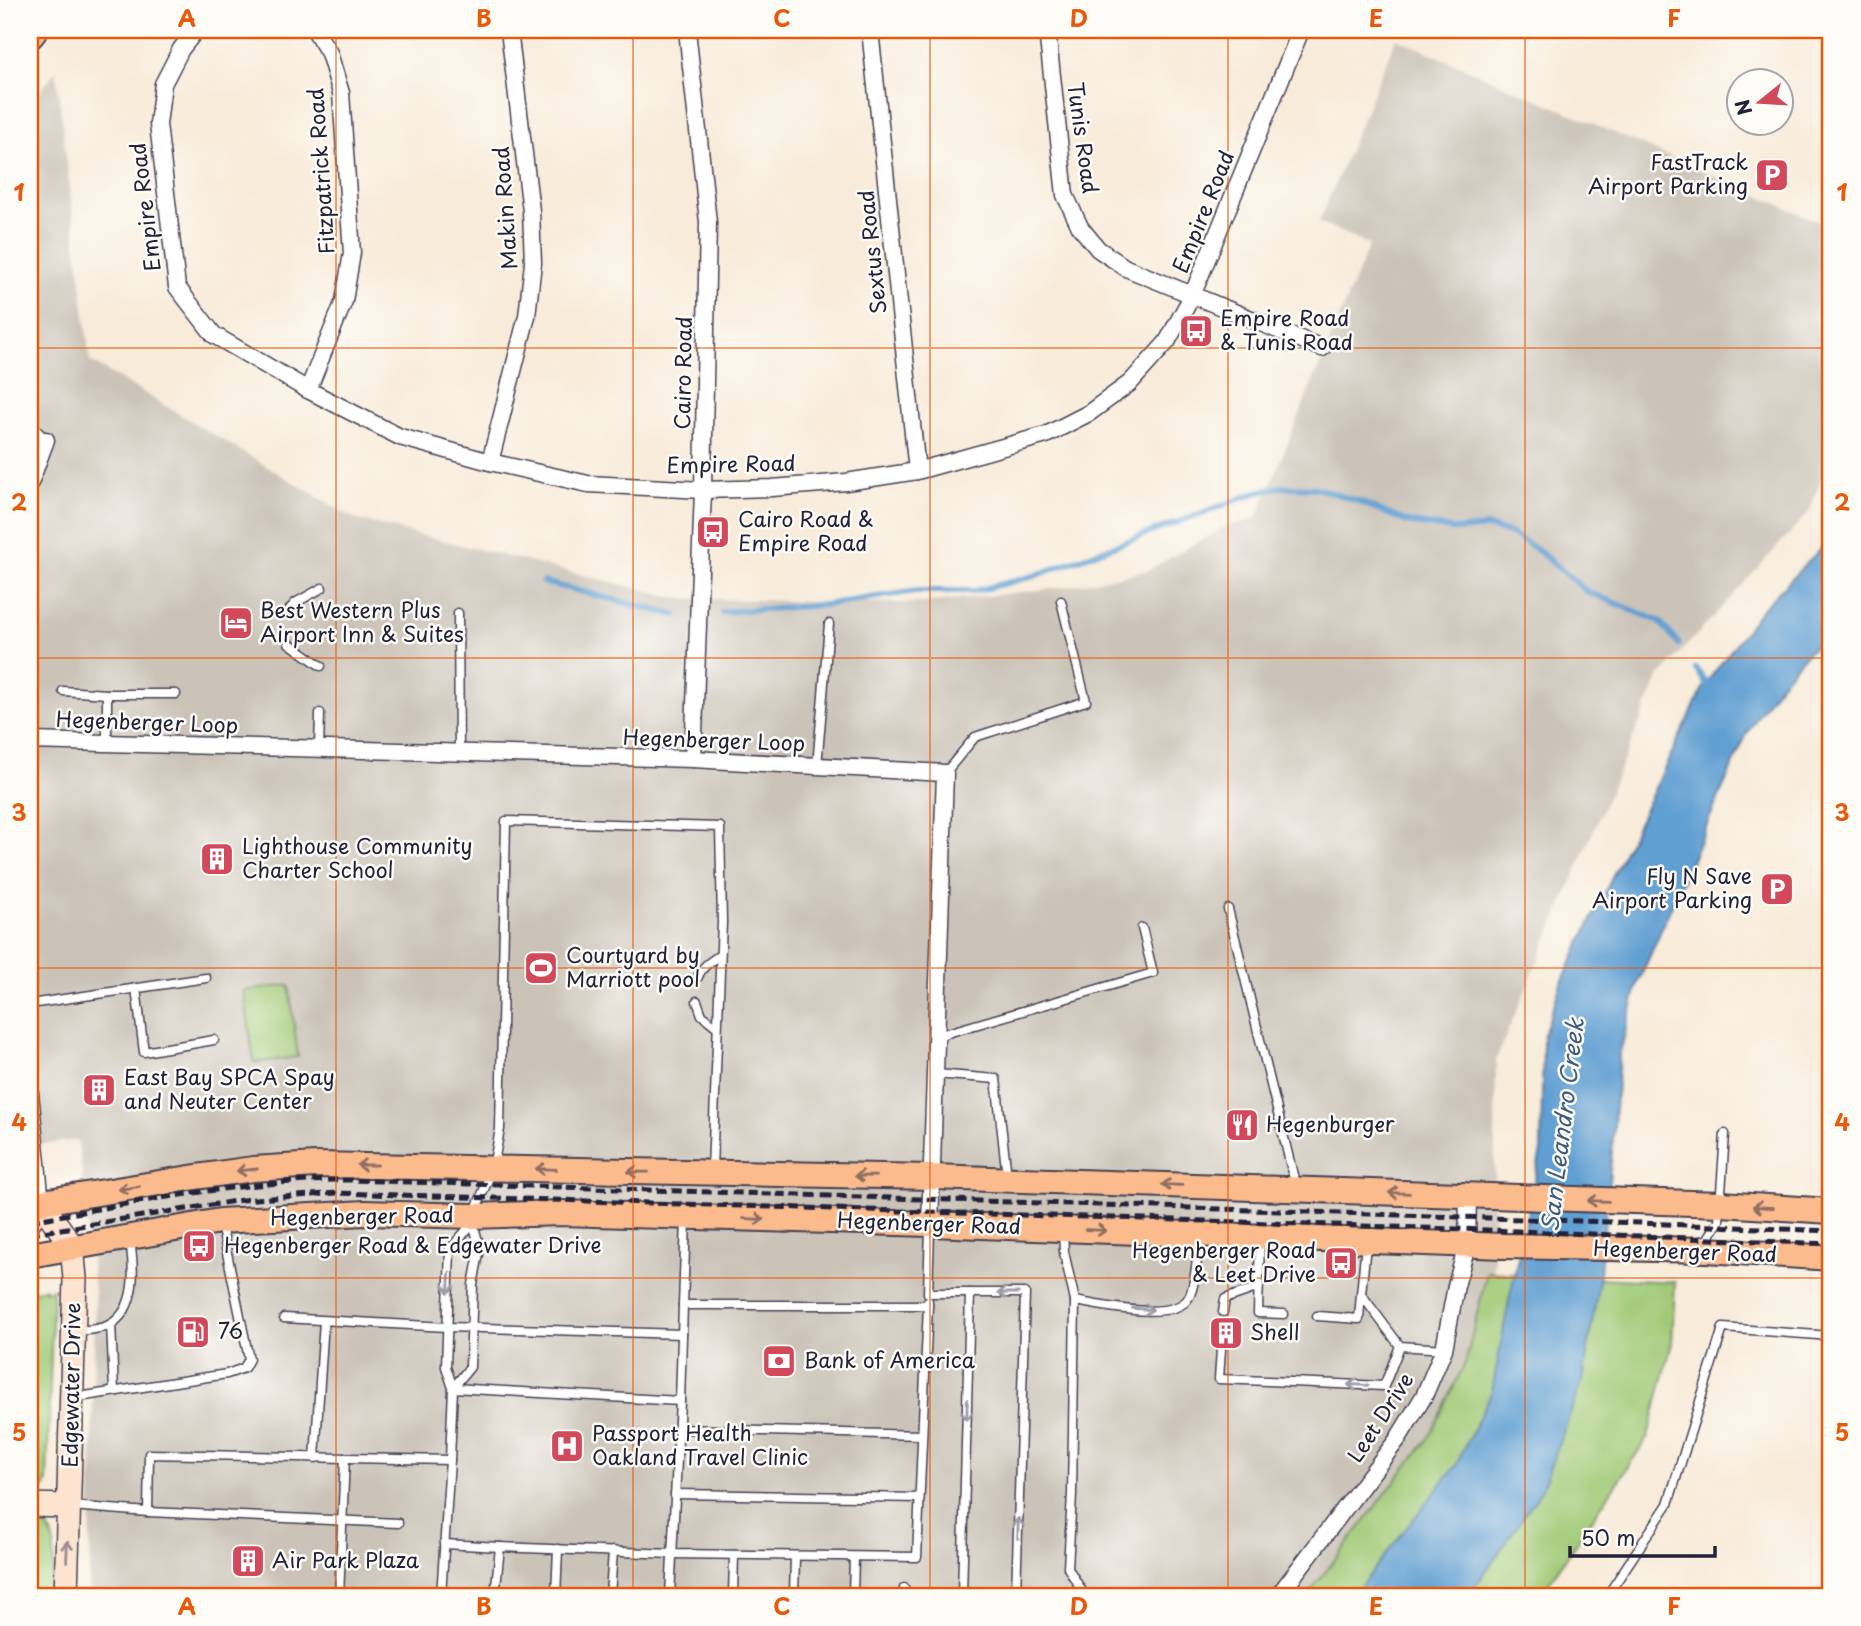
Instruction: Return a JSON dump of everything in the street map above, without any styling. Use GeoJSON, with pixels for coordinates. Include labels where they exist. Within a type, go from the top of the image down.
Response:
{"type":"FeatureCollection","features":[{"type":"Feature","properties":{"kind":"main road"},"geometry":{"type":"LineString","coordinates":[[34,1209],[196,1177],[316,1165],[1007,1179],[1831,1207]]}},
{"type":"Feature","properties":{"kind":"main road"},"geometry":{"type":"LineString","coordinates":[[34,1209],[72,1246]]}},
{"type":"Feature","properties":{"kind":"main road","name":"Hegenberger Road"},"geometry":{"type":"LineString","coordinates":[[30,1255],[220,1221],[365,1213],[473,1220],[561,1213],[1467,1245],[1665,1249],[1831,1258]]}},
{"type":"Feature","properties":{"kind":"main road","name":"Edgewater Drive"},"geometry":{"type":"LineString","coordinates":[[66,1596],[75,1278],[72,1246]]}},
{"type":"Feature","properties":{"kind":"main road"},"geometry":{"type":"LineString","coordinates":[[30,1505],[69,1506]]}},
{"type":"Feature","properties":{"kind":"street","name":"Empire Road"},"geometry":{"type":"LineString","coordinates":[[196,30],[181,49],[163,84],[158,124],[177,287],[214,335],[308,390],[400,438],[588,484],[703,490],[846,482],[917,471],[1046,435],[1089,412],[1130,383],[1167,342],[1192,296],[1299,31]]}},
{"type":"Feature","properties":{"kind":"street","name":"Fitzpatrick Road"},"geometry":{"type":"LineString","coordinates":[[308,390],[344,301],[352,253],[341,93],[329,53],[315,30]]}},
{"type":"Feature","properties":{"kind":"street","name":"Makin Road"},"geometry":{"type":"LineString","coordinates":[[490,462],[527,316],[533,263],[531,211],[509,30]]}},
{"type":"Feature","properties":{"kind":"street","name":"Cairo Road"},"geometry":{"type":"LineString","coordinates":[[687,30],[708,222],[703,490],[693,759]]}},
{"type":"Feature","properties":{"kind":"street","name":"Sextus Road"},"geometry":{"type":"LineString","coordinates":[[870,30],[917,471]]}},
{"type":"Feature","properties":{"kind":"street","name":"Tunis Road"},"geometry":{"type":"LineString","coordinates":[[1047,30],[1065,195],[1080,227],[1098,250],[1126,268],[1322,348]]}},
{"type":"Feature","properties":{"kind":"street"},"geometry":{"type":"LineString","coordinates":[[30,483],[46,440]]}},
{"type":"Feature","properties":{"kind":"street","name":"Hegenberger Loop"},"geometry":{"type":"LineString","coordinates":[[30,741],[693,759],[945,773]]}},
{"type":"Feature","properties":{"kind":"street"},"geometry":{"type":"LineString","coordinates":[[930,1224],[945,773]]}},
{"type":"Feature","properties":{"kind":"street"},"geometry":{"type":"LineString","coordinates":[[30,1093],[34,1209]]}},
{"type":"Feature","properties":{"kind":"street","name":"Leet Drive"},"geometry":{"type":"LineString","coordinates":[[1278,1596],[1397,1440],[1424,1396],[1444,1349],[1455,1286],[1467,1245],[1468,1195]]}},
{"type":"Feature","properties":{"kind":"lane"},"geometry":{"type":"LineString","coordinates":[[30,422],[46,440]]}},
{"type":"Feature","properties":{"kind":"lane"},"geometry":{"type":"LineString","coordinates":[[289,609],[322,588]]}},
{"type":"Feature","properties":{"kind":"lane"},"geometry":{"type":"LineString","coordinates":[[945,773],[975,737],[1086,701],[1061,601]]}},
{"type":"Feature","properties":{"kind":"lane"},"geometry":{"type":"LineString","coordinates":[[457,613],[459,753]]}},
{"type":"Feature","properties":{"kind":"lane"},"geometry":{"type":"LineString","coordinates":[[817,766],[829,624]]}},
{"type":"Feature","properties":{"kind":"lane"},"geometry":{"type":"LineString","coordinates":[[289,643],[321,666]]}},
{"type":"Feature","properties":{"kind":"lane"},"geometry":{"type":"LineString","coordinates":[[63,691],[176,694]]}},
{"type":"Feature","properties":{"kind":"lane"},"geometry":{"type":"LineString","coordinates":[[107,694],[107,743]]}},
{"type":"Feature","properties":{"kind":"lane"},"geometry":{"type":"LineString","coordinates":[[320,713],[320,749]]}},
{"type":"Feature","properties":{"kind":"lane"},"geometry":{"type":"LineString","coordinates":[[441,1596],[453,1388],[446,1367],[450,1249],[473,1220],[493,1168],[500,1129],[506,821],[720,827],[720,955],[712,1173]]}},
{"type":"Feature","properties":{"kind":"lane"},"geometry":{"type":"LineString","coordinates":[[1228,909],[1296,1190]]}},
{"type":"Feature","properties":{"kind":"lane"},"geometry":{"type":"LineString","coordinates":[[937,1036],[1153,973],[1142,928]]}},
{"type":"Feature","properties":{"kind":"lane"},"geometry":{"type":"LineString","coordinates":[[698,977],[707,964],[720,955]]}},
{"type":"Feature","properties":{"kind":"lane"},"geometry":{"type":"LineString","coordinates":[[30,1003],[206,978]]}},
{"type":"Feature","properties":{"kind":"lane"},"geometry":{"type":"LineString","coordinates":[[136,988],[144,1052],[214,1040]]}},
{"type":"Feature","properties":{"kind":"lane"},"geometry":{"type":"LineString","coordinates":[[697,1001],[702,1015],[717,1027]]}},
{"type":"Feature","properties":{"kind":"lane"},"geometry":{"type":"LineString","coordinates":[[936,1074],[996,1079],[1007,1179]]}},
{"type":"Feature","properties":{"kind":"lane"},"geometry":{"type":"LineString","coordinates":[[1665,1249],[1706,1240],[1719,1221],[1725,1134]]}},
{"type":"Feature","properties":{"kind":"lane"},"geometry":{"type":"LineString","coordinates":[[670,1596],[686,1217]]}},
{"type":"Feature","properties":{"kind":"lane"},"geometry":{"type":"LineString","coordinates":[[453,1388],[470,1367],[473,1285],[480,1248],[473,1220]]}},
{"type":"Feature","properties":{"kind":"lane"},"geometry":{"type":"LineString","coordinates":[[72,1398],[227,1374],[244,1368],[249,1359],[220,1221]]}},
{"type":"Feature","properties":{"kind":"lane"},"geometry":{"type":"LineString","coordinates":[[444,1544],[672,1554],[917,1557],[930,1224]]}},
{"type":"Feature","properties":{"kind":"lane"},"geometry":{"type":"LineString","coordinates":[[1063,1229],[1064,1252],[1075,1301],[1068,1568],[1085,1596]]}},
{"type":"Feature","properties":{"kind":"lane"},"geometry":{"type":"LineString","coordinates":[[1075,1301],[1164,1311],[1178,1308],[1185,1303],[1191,1291],[1200,1234]]}},
{"type":"Feature","properties":{"kind":"lane"},"geometry":{"type":"LineString","coordinates":[[73,1332],[99,1329],[111,1324],[124,1311],[135,1266],[129,1236]]}},
{"type":"Feature","properties":{"kind":"lane"},"geometry":{"type":"LineString","coordinates":[[1260,1237],[1258,1313],[1284,1314]]}},
{"type":"Feature","properties":{"kind":"lane"},"geometry":{"type":"LineString","coordinates":[[1317,1316],[1359,1318],[1367,1241]]}},
{"type":"Feature","properties":{"kind":"lane"},"geometry":{"type":"LineString","coordinates":[[1223,1312],[1225,1299],[1259,1287]]}},
{"type":"Feature","properties":{"kind":"lane"},"geometry":{"type":"LineString","coordinates":[[928,1293],[1025,1293],[1016,1596]]}},
{"type":"Feature","properties":{"kind":"lane"},"geometry":{"type":"LineString","coordinates":[[962,1596],[970,1293]]}},
{"type":"Feature","properties":{"kind":"lane"},"geometry":{"type":"LineString","coordinates":[[1361,1294],[1400,1346],[1444,1349]]}},
{"type":"Feature","properties":{"kind":"lane"},"geometry":{"type":"LineString","coordinates":[[683,1305],[928,1305]]}},
{"type":"Feature","properties":{"kind":"lane"},"geometry":{"type":"LineString","coordinates":[[284,1318],[447,1327],[682,1334]]}},
{"type":"Feature","properties":{"kind":"lane"},"geometry":{"type":"LineString","coordinates":[[315,1458],[324,1321]]}},
{"type":"Feature","properties":{"kind":"lane"},"geometry":{"type":"LineString","coordinates":[[111,1324],[114,1391]]}},
{"type":"Feature","properties":{"kind":"lane"},"geometry":{"type":"LineString","coordinates":[[1607,1596],[1668,1504],[1723,1328],[1831,1336]]}},
{"type":"Feature","properties":{"kind":"lane"},"geometry":{"type":"LineString","coordinates":[[1221,1349],[1219,1379],[1384,1386],[1400,1346]]}},
{"type":"Feature","properties":{"kind":"lane"},"geometry":{"type":"LineString","coordinates":[[453,1388],[680,1401]]}},
{"type":"Feature","properties":{"kind":"lane"},"geometry":{"type":"LineString","coordinates":[[679,1429],[922,1435]]}},
{"type":"Feature","properties":{"kind":"lane"},"geometry":{"type":"LineString","coordinates":[[148,1512],[149,1454],[450,1460]]}},
{"type":"Feature","properties":{"kind":"lane"},"geometry":{"type":"LineString","coordinates":[[339,1596],[345,1458]]}},
{"type":"Feature","properties":{"kind":"lane"},"geometry":{"type":"LineString","coordinates":[[675,1494],[919,1498]]}},
{"type":"Feature","properties":{"kind":"lane"},"geometry":{"type":"LineString","coordinates":[[69,1506],[398,1523]]}},
{"type":"Feature","properties":{"kind":"lane"},"geometry":{"type":"LineString","coordinates":[[495,1596],[500,1547]]}},
{"type":"Feature","properties":{"kind":"lane"},"geometry":{"type":"LineString","coordinates":[[556,1596],[558,1549]]}},
{"type":"Feature","properties":{"kind":"lane"},"geometry":{"type":"LineString","coordinates":[[610,1596],[613,1551]]}},
{"type":"Feature","properties":{"kind":"lane"},"geometry":{"type":"LineString","coordinates":[[733,1596],[734,1555]]}},
{"type":"Feature","properties":{"kind":"lane"},"geometry":{"type":"LineString","coordinates":[[794,1596],[796,1556]]}},
{"type":"Feature","properties":{"kind":"lane"},"geometry":{"type":"LineString","coordinates":[[853,1596],[854,1556]]}},
{"type":"Feature","properties":{"kind":"shaded area"},"geometry":{"type":"Polygon","coordinates":[[[1396,38],[1831,227],[1831,452],[1810,511],[1660,675],[1496,1059],[1492,1391],[1347,1596],[89,1596],[95,1300],[78,1140],[30,1146],[30,105],[56,70],[90,361],[355,519],[676,598],[923,603],[1058,588],[1146,571],[1225,527],[1257,518],[1369,245],[1319,222],[1396,38]]]}},
{"type":"Feature","properties":{"kind":"green space"},"geometry":{"type":"Polygon","coordinates":[[[289,985],[298,1057],[254,1063],[244,991],[289,985]]]}},
{"type":"Feature","properties":{"kind":"green space"},"geometry":{"type":"Polygon","coordinates":[[[1487,1272],[1675,1282],[1672,1343],[1648,1437],[1540,1596],[1307,1596],[1430,1436],[1466,1361],[1487,1272]]]}},
{"type":"Feature","properties":{"kind":"green space"},"geometry":{"type":"Polygon","coordinates":[[[44,1288],[45,1291],[53,1289],[47,1482],[42,1492],[30,1493],[30,1293],[44,1288]]]}},
{"type":"Feature","properties":{"kind":"green space"},"geometry":{"type":"Polygon","coordinates":[[[30,1521],[45,1525],[54,1544],[52,1596],[30,1596],[30,1521]]]}},
{"type":"Feature","properties":{"kind":"water","name":"San Leandro Creek"},"geometry":{"type":"Polygon","coordinates":[[[1831,538],[1831,631],[1784,680],[1745,737],[1638,983],[1619,1056],[1599,1280],[1583,1380],[1541,1491],[1469,1596],[1353,1596],[1456,1465],[1492,1391],[1541,1151],[1543,1037],[1561,984],[1704,686],[1762,609],[1831,538]]]}},
{"type":"Feature","properties":{"kind":"waterway"},"geometry":{"type":"LineString","coordinates":[[722,612],[824,605],[917,591],[975,591],[1034,576],[1258,492],[1280,487],[1316,488],[1358,501],[1407,522],[1458,530],[1488,527],[1510,533],[1535,548],[1586,591],[1659,621],[1679,644]]}},
{"type":"Feature","properties":{"kind":"waterway"},"geometry":{"type":"LineString","coordinates":[[543,582],[675,615]]}},
{"type":"Feature","properties":{"kind":"waterway"},"geometry":{"type":"LineString","coordinates":[[1696,669],[1709,687]]}},
{"type":"Feature","properties":{"kind":"railway"},"geometry":{"type":"LineString","coordinates":[[30,1221],[229,1188],[349,1180],[1831,1231]]}},
{"type":"Feature","properties":{"kind":"railway"},"geometry":{"type":"LineString","coordinates":[[30,1234],[242,1200],[338,1193],[1518,1231],[1831,1244]]}},
{"type":"Feature","properties":{"kind":"place","name":"FastTrack Airport Parking"},"geometry":{"type":"Point","coordinates":[1772,175]}},
{"type":"Feature","properties":{"kind":"place","name":"Empire Road & Tunis Road"},"geometry":{"type":"Point","coordinates":[1196,331]}},
{"type":"Feature","properties":{"kind":"place","name":"Cairo Road & Empire Road"},"geometry":{"type":"Point","coordinates":[713,532]}},
{"type":"Feature","properties":{"kind":"place","name":"Best Western Plus Airport Inn & Suites"},"geometry":{"type":"Point","coordinates":[236,623]}},
{"type":"Feature","properties":{"kind":"place","name":"Lighthouse Community Charter School"},"geometry":{"type":"Point","coordinates":[217,859]}},
{"type":"Feature","properties":{"kind":"place","name":"Fly N Save Airport Parking"},"geometry":{"type":"Point","coordinates":[1777,889]}},
{"type":"Feature","properties":{"kind":"place","name":"Courtyard by Marriott pool"},"geometry":{"type":"Point","coordinates":[541,968]}},
{"type":"Feature","properties":{"kind":"place","name":"East Bay SPCA Spay and Neuter Center"},"geometry":{"type":"Point","coordinates":[99,1090]}},
{"type":"Feature","properties":{"kind":"place","name":"Hegenburger"},"geometry":{"type":"Point","coordinates":[1242,1125]}},
{"type":"Feature","properties":{"kind":"place","name":"Hegenberger Road & Edgewater Drive"},"geometry":{"type":"Point","coordinates":[199,1246]}},
{"type":"Feature","properties":{"kind":"place","name":"Hegenberger Road & Leet Drive"},"geometry":{"type":"Point","coordinates":[1341,1263]}},
{"type":"Feature","properties":{"kind":"place","name":"76"},"geometry":{"type":"Point","coordinates":[193,1332]}},
{"type":"Feature","properties":{"kind":"place","name":"Shell"},"geometry":{"type":"Point","coordinates":[1226,1333]}},
{"type":"Feature","properties":{"kind":"place","name":"Bank of America"},"geometry":{"type":"Point","coordinates":[779,1361]}},
{"type":"Feature","properties":{"kind":"place","name":"Passport Health Oakland Travel Clinic"},"geometry":{"type":"Point","coordinates":[567,1446]}},
{"type":"Feature","properties":{"kind":"place","name":"Air Park Plaza"},"geometry":{"type":"Point","coordinates":[248,1561]}}]}
